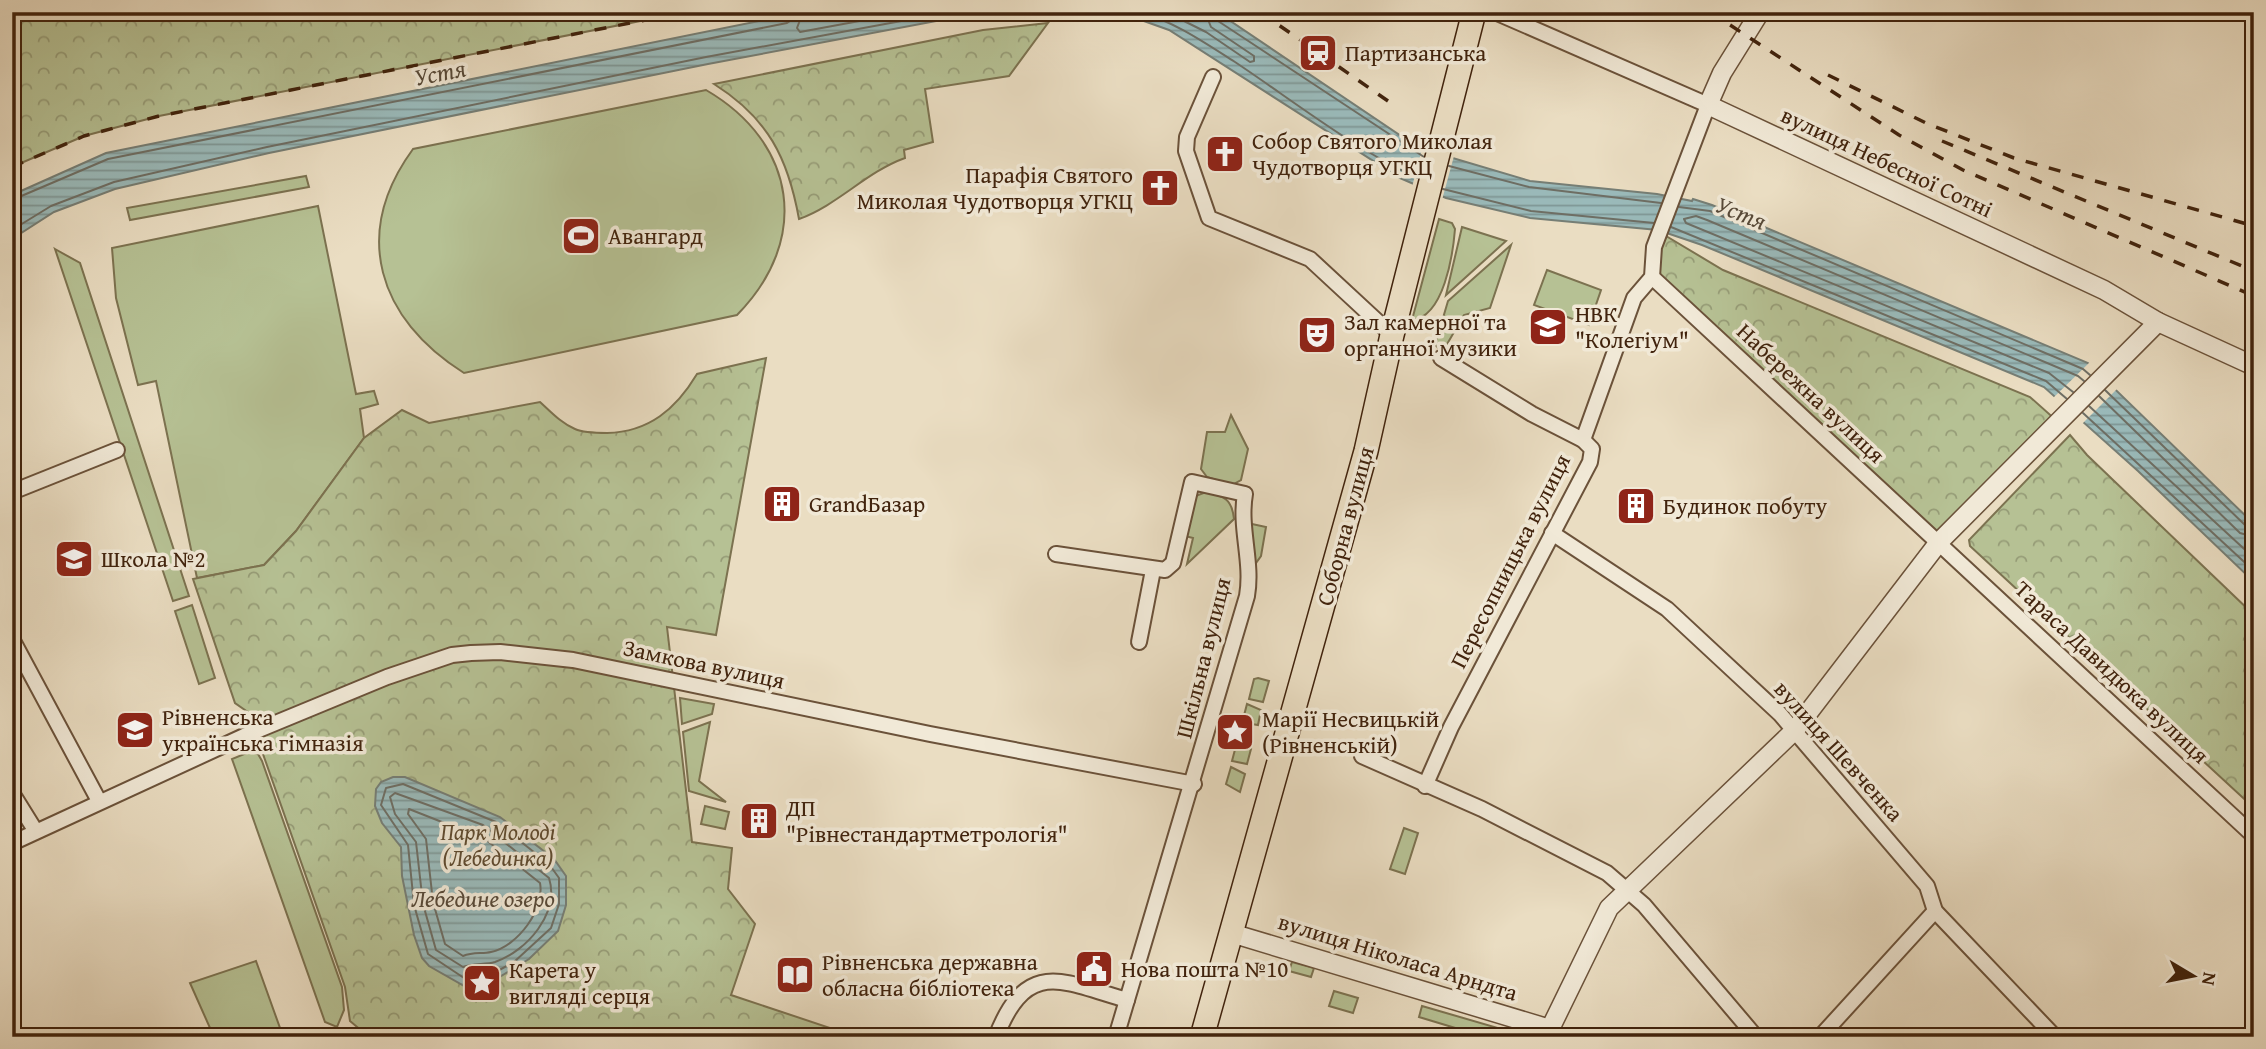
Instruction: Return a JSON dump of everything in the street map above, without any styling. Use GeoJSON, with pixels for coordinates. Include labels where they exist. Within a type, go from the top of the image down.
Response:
{"type":"FeatureCollection","features":[{"type":"Feature","properties":{"kind":"main road","name":"Соборна вулиця"},"geometry":{"type":"LineString","coordinates":[[1202,1037],[1366,451],[1392,335],[1474,12]]}},
{"type":"Feature","properties":{"kind":"street","name":"вулиця Небесної Сотні"},"geometry":{"type":"LineString","coordinates":[[1495,12],[1708,106],[2104,290],[2158,322],[2254,366]]}},
{"type":"Feature","properties":{"kind":"street","name":"Пересопницька вулиця"},"geometry":{"type":"LineString","coordinates":[[1425,786],[1451,727],[1590,462],[1592,449],[1583,440],[1634,298],[1652,277],[1654,247],[1673,194],[1722,73],[1760,12]]}},
{"type":"Feature","properties":{"kind":"street"},"geometry":{"type":"LineString","coordinates":[[1213,77],[1188,137],[1186,151],[1209,218],[1310,259],[1392,335]]}},
{"type":"Feature","properties":{"kind":"street","name":"Набережна вулиця"},"geometry":{"type":"LineString","coordinates":[[1652,277],[1939,542]]}},
{"type":"Feature","properties":{"kind":"street"},"geometry":{"type":"LineString","coordinates":[[1548,1033],[1609,908],[1795,730],[1939,542],[2158,322]]}},
{"type":"Feature","properties":{"kind":"street"},"geometry":{"type":"LineString","coordinates":[[1441,358],[1532,414],[1583,440]]}},
{"type":"Feature","properties":{"kind":"street"},"geometry":{"type":"LineString","coordinates":[[12,492],[117,450]]}},
{"type":"Feature","properties":{"kind":"street","name":"Шкільна вулиця"},"geometry":{"type":"LineString","coordinates":[[1116,1037],[1194,784],[1249,586],[1243,522],[1245,494],[1192,482],[1173,563],[1165,570],[1153,570]]}},
{"type":"Feature","properties":{"kind":"street","name":"вулиця Шевченка"},"geometry":{"type":"LineString","coordinates":[[1552,533],[1667,609],[1795,730],[1927,886],[1935,911],[2055,1037]]}},
{"type":"Feature","properties":{"kind":"street","name":"Тараса Давидюка вулиця"},"geometry":{"type":"LineString","coordinates":[[1939,542],[2254,836]]}},
{"type":"Feature","properties":{"kind":"street"},"geometry":{"type":"LineString","coordinates":[[1056,554],[1153,570],[1139,642]]}},
{"type":"Feature","properties":{"kind":"street"},"geometry":{"type":"LineString","coordinates":[[12,639],[99,801]]}},
{"type":"Feature","properties":{"kind":"street","name":"Замкова вулиця"},"geometry":{"type":"LineString","coordinates":[[12,843],[35,830],[216,749],[410,668],[452,655],[500,652],[573,660],[897,728],[1194,784]]}},
{"type":"Feature","properties":{"kind":"street"},"geometry":{"type":"LineString","coordinates":[[1362,756],[1425,786],[1482,808],[1607,873],[1628,890],[1756,1037]]}},
{"type":"Feature","properties":{"kind":"street"},"geometry":{"type":"LineString","coordinates":[[12,793],[35,830]]}},
{"type":"Feature","properties":{"kind":"street"},"geometry":{"type":"LineString","coordinates":[[1820,1037],[1935,911]]}},
{"type":"Feature","properties":{"kind":"street","name":"вулиця Ніколаса Арндта"},"geometry":{"type":"LineString","coordinates":[[1231,933],[1548,1033]]}},
{"type":"Feature","properties":{"kind":"street"},"geometry":{"type":"LineString","coordinates":[[996,1037],[1014,998],[1039,984],[1063,981],[1127,1000]]}},
{"type":"Feature","properties":{"kind":"green space"},"geometry":{"type":"Polygon","coordinates":[[[12,12],[686,12],[159,116],[84,136],[12,167],[12,12]]]}},
{"type":"Feature","properties":{"kind":"green space"},"geometry":{"type":"Polygon","coordinates":[[[1048,23],[1009,76],[925,89],[933,142],[904,150],[905,158],[877,171],[827,206],[799,219],[789,177],[773,141],[749,111],[714,84],[983,30],[1048,23]]]}},
{"type":"Feature","properties":{"kind":"green space","name":"Авангард"},"geometry":{"type":"Polygon","coordinates":[[[706,90],[736,112],[760,137],[775,165],[783,194],[784,225],[776,256],[761,286],[737,315],[464,373],[435,351],[411,327],[394,301],[383,273],[379,243],[383,212],[394,181],[413,149],[706,90]]]}},
{"type":"Feature","properties":{"kind":"green space"},"geometry":{"type":"Polygon","coordinates":[[[306,176],[309,187],[130,220],[127,208],[306,176]]]}},
{"type":"Feature","properties":{"kind":"green space"},"geometry":{"type":"Polygon","coordinates":[[[318,206],[356,394],[374,391],[378,404],[360,409],[364,438],[296,531],[264,565],[197,578],[156,381],[138,385],[116,298],[112,248],[318,206]]]}},
{"type":"Feature","properties":{"kind":"green space"},"geometry":{"type":"Polygon","coordinates":[[[1439,219],[1452,223],[1455,229],[1445,283],[1432,308],[1423,316],[1412,320],[1439,219]]]}},
{"type":"Feature","properties":{"kind":"green space"},"geometry":{"type":"Polygon","coordinates":[[[1462,227],[1506,241],[1446,295],[1462,227]]]}},
{"type":"Feature","properties":{"kind":"green space"},"geometry":{"type":"Polygon","coordinates":[[[1661,233],[1723,270],[2030,397],[2057,421],[1939,542],[1652,277],[1661,233]]]}},
{"type":"Feature","properties":{"kind":"green space"},"geometry":{"type":"Polygon","coordinates":[[[1511,245],[1490,308],[1464,315],[1443,351],[1435,345],[1448,301],[1511,245]]]}},
{"type":"Feature","properties":{"kind":"green space"},"geometry":{"type":"Polygon","coordinates":[[[55,249],[80,263],[189,596],[173,601],[55,249]]]}},
{"type":"Feature","properties":{"kind":"green space"},"geometry":{"type":"Polygon","coordinates":[[[1547,270],[1601,290],[1589,325],[1534,305],[1547,270]]]}},
{"type":"Feature","properties":{"kind":"green space","name":"Парк Молоді (Лебединка)"},"geometry":{"type":"Polygon","coordinates":[[[766,358],[716,635],[667,627],[692,842],[732,848],[728,889],[755,924],[731,995],[836,1030],[839,1037],[369,1037],[350,1021],[345,987],[257,737],[255,717],[235,703],[193,579],[264,565],[296,531],[364,438],[402,410],[429,423],[540,402],[570,427],[586,432],[622,432],[660,416],[680,398],[697,374],[766,358]]]}},
{"type":"Feature","properties":{"kind":"green space"},"geometry":{"type":"Polygon","coordinates":[[[1231,415],[1248,449],[1241,480],[1232,485],[1207,477],[1201,469],[1207,432],[1225,432],[1231,415]]]}},
{"type":"Feature","properties":{"kind":"green space"},"geometry":{"type":"Polygon","coordinates":[[[2070,435],[2087,455],[2254,615],[2254,808],[1970,546],[1969,540],[2070,435]]]}},
{"type":"Feature","properties":{"kind":"green space"},"geometry":{"type":"Polygon","coordinates":[[[1206,492],[1226,500],[1234,519],[1187,564],[1193,538],[1185,536],[1193,497],[1206,492]]]}},
{"type":"Feature","properties":{"kind":"green space"},"geometry":{"type":"Polygon","coordinates":[[[1252,524],[1266,527],[1261,556],[1256,563],[1251,561],[1249,528],[1252,524]]]}},
{"type":"Feature","properties":{"kind":"green space"},"geometry":{"type":"Polygon","coordinates":[[[192,605],[215,678],[199,684],[175,611],[192,605]]]}},
{"type":"Feature","properties":{"kind":"green space"},"geometry":{"type":"Polygon","coordinates":[[[1254,679],[1269,681],[1263,702],[1249,699],[1254,679]]]}},
{"type":"Feature","properties":{"kind":"green space"},"geometry":{"type":"Polygon","coordinates":[[[680,698],[714,704],[712,714],[682,724],[680,698]]]}},
{"type":"Feature","properties":{"kind":"green space"},"geometry":{"type":"Polygon","coordinates":[[[1247,704],[1261,710],[1258,725],[1252,724],[1249,728],[1241,727],[1247,704]]]}},
{"type":"Feature","properties":{"kind":"green space"},"geometry":{"type":"Polygon","coordinates":[[[710,722],[699,781],[726,802],[689,791],[683,732],[710,722]]]}},
{"type":"Feature","properties":{"kind":"green space"},"geometry":{"type":"Polygon","coordinates":[[[1237,742],[1251,749],[1247,764],[1232,761],[1237,742]]]}},
{"type":"Feature","properties":{"kind":"green space"},"geometry":{"type":"Polygon","coordinates":[[[249,752],[258,754],[262,761],[342,987],[344,1010],[337,1027],[325,1022],[232,759],[249,752]]]}},
{"type":"Feature","properties":{"kind":"green space"},"geometry":{"type":"Polygon","coordinates":[[[1231,767],[1245,774],[1240,792],[1226,784],[1231,767]]]}},
{"type":"Feature","properties":{"kind":"green space"},"geometry":{"type":"Polygon","coordinates":[[[705,806],[729,812],[725,829],[701,824],[705,806]]]}},
{"type":"Feature","properties":{"kind":"green space"},"geometry":{"type":"Polygon","coordinates":[[[1404,828],[1418,833],[1405,874],[1390,869],[1404,828]]]}},
{"type":"Feature","properties":{"kind":"green space"},"geometry":{"type":"Polygon","coordinates":[[[256,961],[280,1028],[257,1037],[214,1037],[190,983],[256,961]]]}},
{"type":"Feature","properties":{"kind":"green space"},"geometry":{"type":"Polygon","coordinates":[[[1292,962],[1314,968],[1311,977],[1289,971],[1292,962]]]}},
{"type":"Feature","properties":{"kind":"green space"},"geometry":{"type":"Polygon","coordinates":[[[1334,991],[1358,998],[1353,1013],[1329,1006],[1334,991]]]}},
{"type":"Feature","properties":{"kind":"green space"},"geometry":{"type":"Polygon","coordinates":[[[1422,1006],[1515,1033],[1517,1037],[1485,1037],[1419,1017],[1422,1006]]]}},
{"type":"Feature","properties":{"kind":"water"},"geometry":{"type":"Polygon","coordinates":[[[804,12],[984,12],[708,64],[269,153],[115,189],[54,212],[12,239],[12,195],[106,153],[804,12]]]}},
{"type":"Feature","properties":{"kind":"water"},"geometry":{"type":"Polygon","coordinates":[[[1105,12],[1217,12],[1419,148],[1530,181],[1657,194],[1692,201],[1693,199],[1712,205],[2088,363],[2254,524],[2254,582],[2138,471],[2044,387],[1702,245],[1658,230],[1530,218],[1446,198],[1400,178],[1169,30],[1105,12]]]}},
{"type":"Feature","properties":{"kind":"water","name":"Лебедине озеро"},"geometry":{"type":"Polygon","coordinates":[[[393,777],[405,777],[500,817],[554,859],[566,876],[566,905],[558,931],[529,959],[493,981],[480,978],[466,987],[429,966],[422,958],[414,935],[402,876],[401,847],[382,823],[375,806],[376,789],[381,782],[393,777]]]}},
{"type":"Feature","properties":{"kind":"pier"},"geometry":{"type":"Polygon","coordinates":[[[1423,145],[1454,156],[1442,200],[1412,187],[1423,145]]]}},
{"type":"Feature","properties":{"kind":"pier"},"geometry":{"type":"Polygon","coordinates":[[[2091,361],[2118,388],[2081,425],[2052,399],[2091,361]]]}},
{"type":"Feature","properties":{"kind":"railway"},"geometry":{"type":"LineString","coordinates":[[12,167],[84,136],[159,116],[686,12]]}},
{"type":"Feature","properties":{"kind":"railway"},"geometry":{"type":"LineString","coordinates":[[1260,12],[1388,101]]}},
{"type":"Feature","properties":{"kind":"railway"},"geometry":{"type":"LineString","coordinates":[[1710,12],[1899,135],[1963,170],[2254,296]]}},
{"type":"Feature","properties":{"kind":"railway"},"geometry":{"type":"LineString","coordinates":[[1828,75],[1926,123],[2014,158],[2254,226]]}},
{"type":"Feature","properties":{"kind":"railway"},"geometry":{"type":"LineString","coordinates":[[1942,141],[2254,271]]}},
{"type":"Feature","properties":{"kind":"place","name":"Партизанська"},"geometry":{"type":"Point","coordinates":[1318,53]}},
{"type":"Feature","properties":{"kind":"place","name":"Собор Святого Миколая Чудотворця УГКЦ"},"geometry":{"type":"Point","coordinates":[1225,154]}},
{"type":"Feature","properties":{"kind":"place","name":"Парафія Святого Миколая Чудотворця УГКЦ"},"geometry":{"type":"Point","coordinates":[1160,188]}},
{"type":"Feature","properties":{"kind":"place","name":"Авангард"},"geometry":{"type":"Point","coordinates":[581,236]}},
{"type":"Feature","properties":{"kind":"place","name":"НВК \"Колегіум\""},"geometry":{"type":"Point","coordinates":[1548,327]}},
{"type":"Feature","properties":{"kind":"place","name":"Зал камерної та органної музики"},"geometry":{"type":"Point","coordinates":[1317,335]}},
{"type":"Feature","properties":{"kind":"place","name":"GrandБазар"},"geometry":{"type":"Point","coordinates":[782,504]}},
{"type":"Feature","properties":{"kind":"place","name":"Будинок побуту"},"geometry":{"type":"Point","coordinates":[1636,506]}},
{"type":"Feature","properties":{"kind":"place","name":"Школа №2"},"geometry":{"type":"Point","coordinates":[74,559]}},
{"type":"Feature","properties":{"kind":"place","name":"Рівненська українська гімназія"},"geometry":{"type":"Point","coordinates":[135,730]}},
{"type":"Feature","properties":{"kind":"place","name":"Марії Несвицькій (Рівненській)"},"geometry":{"type":"Point","coordinates":[1235,732]}},
{"type":"Feature","properties":{"kind":"place","name":"ДП \"Рівнестандартметрологія\""},"geometry":{"type":"Point","coordinates":[759,821]}},
{"type":"Feature","properties":{"kind":"place","name":"Нова пошта №10"},"geometry":{"type":"Point","coordinates":[1094,969]}},
{"type":"Feature","properties":{"kind":"place","name":"Рівненська державна обласна бібліотека"},"geometry":{"type":"Point","coordinates":[795,975]}},
{"type":"Feature","properties":{"kind":"place","name":"Карета у вигляді серця"},"geometry":{"type":"Point","coordinates":[482,983]}},
{"type":"Feature","properties":{"kind":"water label","name":"Устя"},"geometry":{"type":"Point","coordinates":[440,73]}},
{"type":"Feature","properties":{"kind":"water label","name":"Устя"},"geometry":{"type":"Point","coordinates":[1741,213]}}]}
